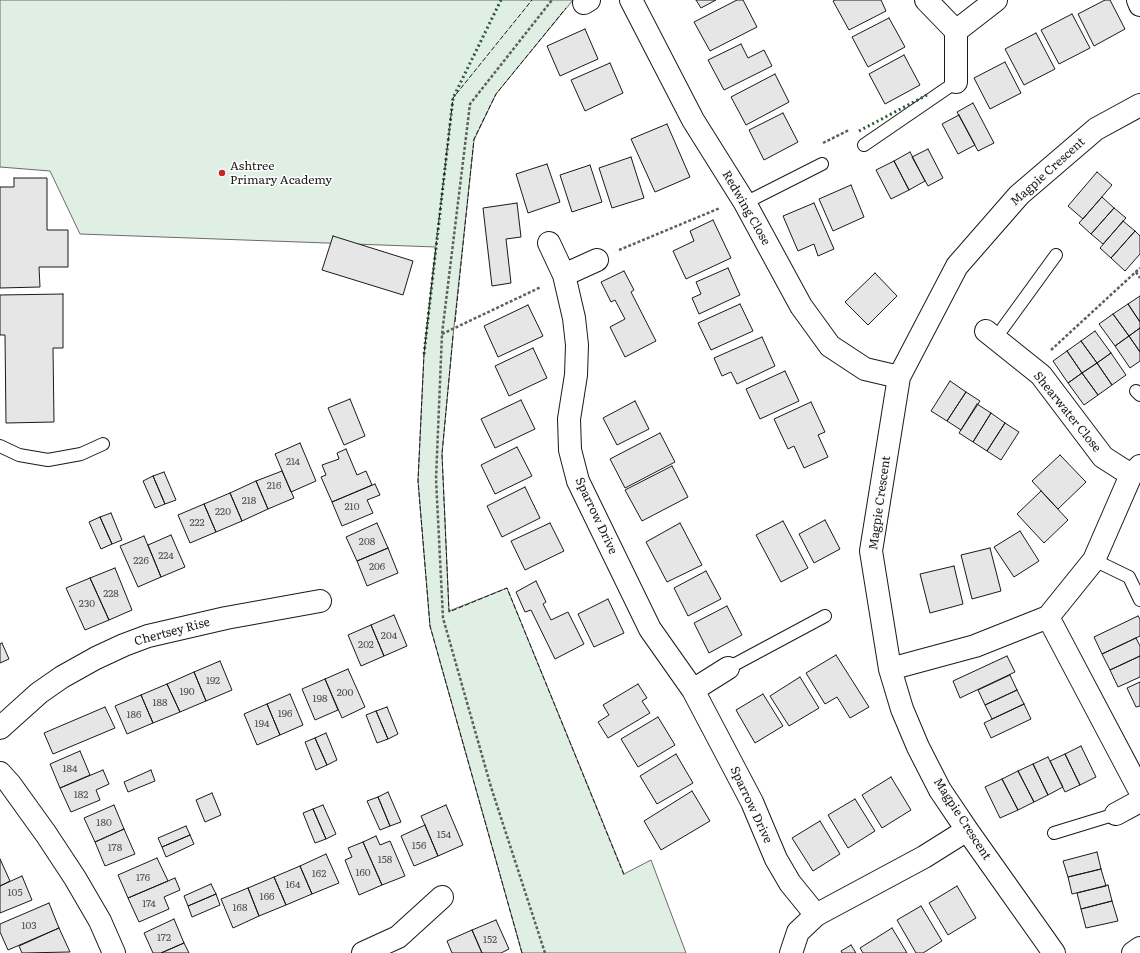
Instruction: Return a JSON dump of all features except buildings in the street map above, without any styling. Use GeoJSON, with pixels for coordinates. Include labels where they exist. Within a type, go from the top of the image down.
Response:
{"type":"FeatureCollection","features":[{"type":"Feature","properties":{"kind":"street","name":"Redwing Close"},"geometry":{"type":"LineString","coordinates":[[631,0],[693,120],[744,201],[801,306],[830,346],[865,369],[899,377]]}},
{"type":"Feature","properties":{"kind":"street"},"geometry":{"type":"LineString","coordinates":[[926,0],[956,31],[956,82]]}},
{"type":"Feature","properties":{"kind":"street"},"geometry":{"type":"LineString","coordinates":[[956,31],[996,0]]}},
{"type":"Feature","properties":{"kind":"street"},"geometry":{"type":"LineString","coordinates":[[1138,0],[1140,5]]}},
{"type":"Feature","properties":{"kind":"street","name":"Magpie Crescent"},"geometry":{"type":"LineString","coordinates":[[1054,953],[940,790],[918,747],[902,709],[890,669],[871,551],[899,377],[957,266],[1019,195],[1096,129],[1140,105]]}},
{"type":"Feature","properties":{"kind":"street","name":"Sparrow Drive"},"geometry":{"type":"LineString","coordinates":[[549,243],[564,275],[574,318],[577,345],[576,375],[569,419],[570,450],[578,481],[650,629],[693,690],[752,802],[776,859],[790,883],[816,915]]}},
{"type":"Feature","properties":{"kind":"street"},"geometry":{"type":"LineString","coordinates":[[564,275],[597,260]]}},
{"type":"Feature","properties":{"kind":"street","name":"Shearwater Close"},"geometry":{"type":"LineString","coordinates":[[890,669],[976,646],[1048,617],[1094,560],[1136,470],[1103,457],[1041,375],[991,335]]}},
{"type":"Feature","properties":{"kind":"street","name":"Chertsey Rise"},"geometry":{"type":"LineString","coordinates":[[0,728],[39,693],[62,677],[96,658],[124,645],[148,636],[226,618],[320,601]]}},
{"type":"Feature","properties":{"kind":"street"},"geometry":{"type":"LineString","coordinates":[[1048,617],[1140,791]]}},
{"type":"Feature","properties":{"kind":"street"},"geometry":{"type":"LineString","coordinates":[[693,690],[728,668]]}},
{"type":"Feature","properties":{"kind":"street"},"geometry":{"type":"LineString","coordinates":[[0,773],[10,784],[46,834],[75,878],[100,921],[114,953]]}},
{"type":"Feature","properties":{"kind":"street"},"geometry":{"type":"LineString","coordinates":[[1116,814],[1140,802]]}},
{"type":"Feature","properties":{"kind":"street"},"geometry":{"type":"LineString","coordinates":[[791,953],[798,932],[816,915],[924,857],[967,830]]}},
{"type":"Feature","properties":{"kind":"street"},"geometry":{"type":"LineString","coordinates":[[364,953],[398,937],[442,897]]}},
{"type":"Feature","properties":{"kind":"street"},"geometry":{"type":"LineString","coordinates":[[1133,953],[1140,948]]}},
{"type":"Feature","properties":{"kind":"lane"},"geometry":{"type":"LineString","coordinates":[[864,145],[956,82]]}},
{"type":"Feature","properties":{"kind":"lane"},"geometry":{"type":"LineString","coordinates":[[744,201],[822,164]]}},
{"type":"Feature","properties":{"kind":"lane"},"geometry":{"type":"LineString","coordinates":[[991,335],[1056,255]]}},
{"type":"Feature","properties":{"kind":"lane"},"geometry":{"type":"LineString","coordinates":[[0,446],[19,455],[48,460],[82,454],[104,444]]}},
{"type":"Feature","properties":{"kind":"lane"},"geometry":{"type":"LineString","coordinates":[[1094,560],[1129,577],[1140,600]]}},
{"type":"Feature","properties":{"kind":"lane"},"geometry":{"type":"LineString","coordinates":[[728,668],[825,616]]}},
{"type":"Feature","properties":{"kind":"lane"},"geometry":{"type":"LineString","coordinates":[[1054,833],[1116,814]]}},
{"type":"Feature","properties":{"kind":"path"},"geometry":{"type":"LineString","coordinates":[[545,953],[491,787],[443,618],[436,479],[442,334],[470,104],[552,0]]}},
{"type":"Feature","properties":{"kind":"path"},"geometry":{"type":"LineString","coordinates":[[822,144],[850,129]]}},
{"type":"Feature","properties":{"kind":"path"},"geometry":{"type":"LineString","coordinates":[[597,260],[744,201]]}},
{"type":"Feature","properties":{"kind":"path"},"geometry":{"type":"LineString","coordinates":[[1032,368],[1140,268]]}},
{"type":"Feature","properties":{"kind":"path"},"geometry":{"type":"LineString","coordinates":[[1136,272],[1140,278]]}},
{"type":"Feature","properties":{"kind":"path"},"geometry":{"type":"LineString","coordinates":[[442,334],[564,275]]}},
{"type":"Feature","properties":{"kind":"green space"},"geometry":{"type":"Polygon","coordinates":[[[0,0],[573,0],[496,94],[474,140],[442,454],[449,611],[507,588],[624,874],[651,860],[686,953],[522,953],[430,626],[418,481],[424,354],[436,247],[80,234],[50,171],[0,167],[0,0]]]}},
{"type":"Feature","properties":{"kind":"hedge"},"geometry":{"type":"LineString","coordinates":[[424,354],[453,98],[501,0]]}},
{"type":"Feature","properties":{"kind":"hedge"},"geometry":{"type":"LineString","coordinates":[[859,131],[927,95]]}},
{"type":"Feature","properties":{"kind":"fence"},"geometry":{"type":"LineString","coordinates":[[522,953],[430,626],[418,481],[424,354],[453,98],[532,0]]}},
{"type":"Feature","properties":{"kind":"fence"},"geometry":{"type":"LineString","coordinates":[[455,322],[474,139],[496,94],[566,8]]}},
{"type":"Feature","properties":{"kind":"fence"},"geometry":{"type":"LineString","coordinates":[[453,336],[442,454],[449,612],[507,588],[624,875]]}},
{"type":"Feature","properties":{"kind":"place","name":"Ashtree Primary Academy"},"geometry":{"type":"Point","coordinates":[222,173]}}]}
